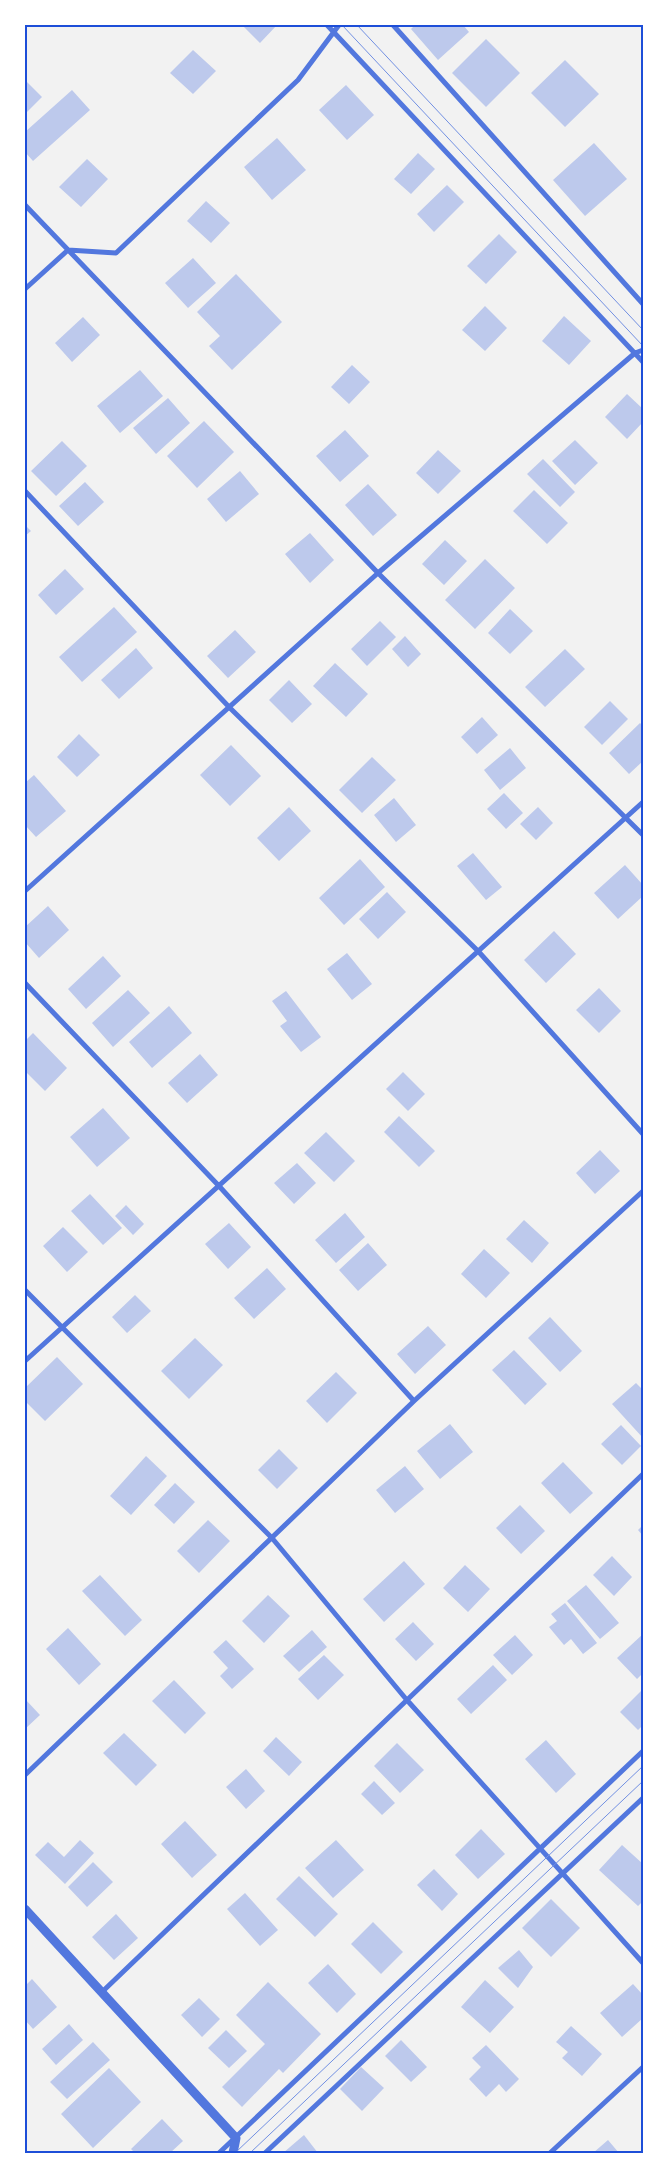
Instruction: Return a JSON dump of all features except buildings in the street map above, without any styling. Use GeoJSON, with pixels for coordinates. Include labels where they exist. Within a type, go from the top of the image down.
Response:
{"type":"FeatureCollection","features":[{"type":"Feature","properties":{"kind":"street"},"geometry":{"type":"LineString","coordinates":[[327,25],[643,362]]}},
{"type":"Feature","properties":{"kind":"street"},"geometry":{"type":"LineString","coordinates":[[25,288],[68,250],[116,254],[298,80],[339,25]]}},
{"type":"Feature","properties":{"kind":"street"},"geometry":{"type":"LineString","coordinates":[[393,25],[643,304]]}},
{"type":"Feature","properties":{"kind":"street"},"geometry":{"type":"LineString","coordinates":[[25,205],[378,573],[643,835]]}},
{"type":"Feature","properties":{"kind":"street"},"geometry":{"type":"LineString","coordinates":[[25,891],[378,573],[635,354],[643,350]]}},
{"type":"Feature","properties":{"kind":"street"},"geometry":{"type":"LineString","coordinates":[[25,491],[230,708],[478,951],[643,1134]]}},
{"type":"Feature","properties":{"kind":"street"},"geometry":{"type":"LineString","coordinates":[[25,1361],[643,802]]}},
{"type":"Feature","properties":{"kind":"street"},"geometry":{"type":"LineString","coordinates":[[25,982],[219,1186],[414,1401]]}},
{"type":"Feature","properties":{"kind":"street"},"geometry":{"type":"LineString","coordinates":[[25,1775],[414,1401],[643,1192]]}},
{"type":"Feature","properties":{"kind":"street"},"geometry":{"type":"LineString","coordinates":[[25,1290],[272,1538],[406,1699],[643,1963]]}},
{"type":"Feature","properties":{"kind":"street"},"geometry":{"type":"LineString","coordinates":[[102,1992],[643,1474]]}},
{"type":"Feature","properties":{"kind":"street"},"geometry":{"type":"LineString","coordinates":[[219,2153],[643,1751]]}},
{"type":"Feature","properties":{"kind":"street"},"geometry":{"type":"LineString","coordinates":[[265,2153],[643,1798]]}},
{"type":"Feature","properties":{"kind":"street"},"geometry":{"type":"LineString","coordinates":[[25,1909],[236,2138]]}},
{"type":"Feature","properties":{"kind":"street"},"geometry":{"type":"LineString","coordinates":[[550,2153],[643,2067]]}},
{"type":"Feature","properties":{"kind":"street"},"geometry":{"type":"LineString","coordinates":[[233,2153],[236,2138]]}},
{"type":"Feature","properties":{"kind":"tram line"},"geometry":{"type":"LineString","coordinates":[[342,25],[643,346]]}},
{"type":"Feature","properties":{"kind":"tram line"},"geometry":{"type":"LineString","coordinates":[[357,25],[643,330]]}},
{"type":"Feature","properties":{"kind":"tram line"},"geometry":{"type":"LineString","coordinates":[[235,2153],[643,1766]]}},
{"type":"Feature","properties":{"kind":"tram line"},"geometry":{"type":"LineString","coordinates":[[250,2153],[643,1781]]}}]}
